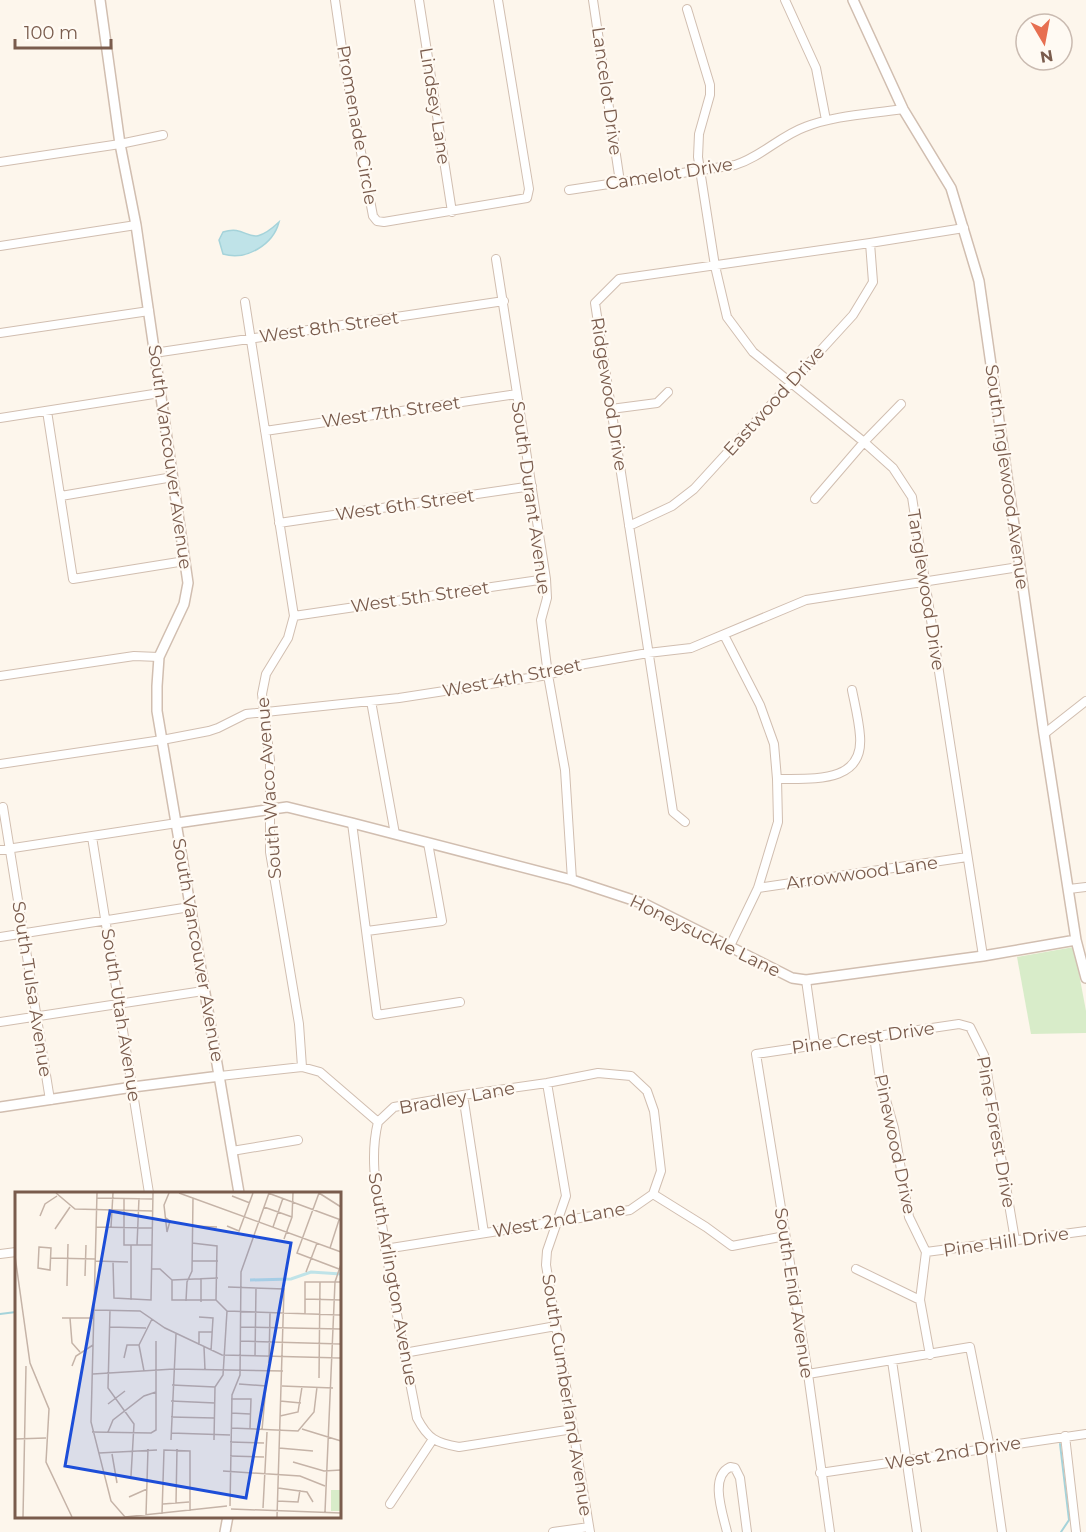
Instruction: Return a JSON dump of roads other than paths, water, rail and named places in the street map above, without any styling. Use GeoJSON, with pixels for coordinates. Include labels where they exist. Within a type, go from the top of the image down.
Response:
{"type":"FeatureCollection","features":[{"type":"Feature","properties":{"kind":"street","name":"South Vancouver Avenue"},"geometry":{"type":"LineString","coordinates":[[100,0],[120,144],[136,225],[149,310],[188,583],[184,604],[159,657],[157,711],[239,1192]]}},
{"type":"Feature","properties":{"kind":"street","name":"Promenade Circle"},"geometry":{"type":"LineString","coordinates":[[335,0],[344,62],[373,216],[377,221],[384,222],[527,198],[529,189],[498,0]]}},
{"type":"Feature","properties":{"kind":"street","name":"Lindsey Lane"},"geometry":{"type":"LineString","coordinates":[[419,0],[452,212]]}},
{"type":"Feature","properties":{"kind":"street","name":"Lancelot Drive"},"geometry":{"type":"LineString","coordinates":[[593,0],[620,182]]}},
{"type":"Feature","properties":{"kind":"street"},"geometry":{"type":"LineString","coordinates":[[785,0],[816,68],[826,120]]}},
{"type":"Feature","properties":{"kind":"street","name":"South Inglewood Avenue"},"geometry":{"type":"LineString","coordinates":[[853,0],[903,109],[951,188],[979,281],[1018,567],[1076,940],[1086,978]]}},
{"type":"Feature","properties":{"kind":"street","name":"Tanglewood Drive"},"geometry":{"type":"LineString","coordinates":[[687,9],[710,85],[710,95],[697,146],[715,266],[727,317],[753,352],[893,468],[912,497],[983,956]]}},
{"type":"Feature","properties":{"kind":"street","name":"Camelot Drive"},"geometry":{"type":"LineString","coordinates":[[569,190],[746,161],[791,133],[826,120],[903,109]]}},
{"type":"Feature","properties":{"kind":"street"},"geometry":{"type":"LineString","coordinates":[[0,162],[120,144],[163,135]]}},
{"type":"Feature","properties":{"kind":"street"},"geometry":{"type":"LineString","coordinates":[[0,246],[136,225]]}},
{"type":"Feature","properties":{"kind":"street","name":"Ridgewood Drive"},"geometry":{"type":"LineString","coordinates":[[685,822],[673,812],[595,303],[619,279],[964,228]]}},
{"type":"Feature","properties":{"kind":"street","name":"Eastwood Drive"},"geometry":{"type":"LineString","coordinates":[[629,526],[672,506],[694,489],[853,315],[873,282],[870,243]]}},
{"type":"Feature","properties":{"kind":"street","name":"South Durant Avenue"},"geometry":{"type":"LineString","coordinates":[[496,259],[546,579],[547,598],[541,620],[565,770],[572,880]]}},
{"type":"Feature","properties":{"kind":"street","name":"West 8th Street"},"geometry":{"type":"LineString","coordinates":[[154,353],[504,301]]}},
{"type":"Feature","properties":{"kind":"street","name":"South Waco Avenue"},"geometry":{"type":"LineString","coordinates":[[244,302],[294,616],[288,638],[266,674],[262,694],[270,760],[270,852],[299,1024],[302,1067]]}},
{"type":"Feature","properties":{"kind":"street"},"geometry":{"type":"LineString","coordinates":[[0,333],[149,310]]}},
{"type":"Feature","properties":{"kind":"street"},"geometry":{"type":"LineString","coordinates":[[611,409],[657,402],[668,392]]}},
{"type":"Feature","properties":{"kind":"street"},"geometry":{"type":"LineString","coordinates":[[0,418],[160,393]]}},
{"type":"Feature","properties":{"kind":"street","name":"West 7th Street"},"geometry":{"type":"LineString","coordinates":[[265,431],[517,394]]}},
{"type":"Feature","properties":{"kind":"street"},"geometry":{"type":"LineString","coordinates":[[815,500],[864,442],[901,404]]}},
{"type":"Feature","properties":{"kind":"street"},"geometry":{"type":"LineString","coordinates":[[47,411],[73,579],[185,561]]}},
{"type":"Feature","properties":{"kind":"street"},"geometry":{"type":"LineString","coordinates":[[61,496],[173,477]]}},
{"type":"Feature","properties":{"kind":"street","name":"West 6th Street"},"geometry":{"type":"LineString","coordinates":[[279,523],[532,486]]}},
{"type":"Feature","properties":{"kind":"street","name":"West 4th Street"},"geometry":{"type":"LineString","coordinates":[[0,764],[162,740],[218,728],[246,714],[399,699],[548,675],[579,665],[692,648],[806,600],[1018,567]]}},
{"type":"Feature","properties":{"kind":"street","name":"West 5th Street"},"geometry":{"type":"LineString","coordinates":[[294,616],[546,579]]}},
{"type":"Feature","properties":{"kind":"street"},"geometry":{"type":"LineString","coordinates":[[724,635],[760,705],[774,744],[778,822],[758,888],[730,946]]}},
{"type":"Feature","properties":{"kind":"street"},"geometry":{"type":"LineString","coordinates":[[1,676],[134,656],[159,657]]}},
{"type":"Feature","properties":{"kind":"street"},"geometry":{"type":"LineString","coordinates":[[777,779],[837,776],[850,768],[858,754],[860,738],[852,690]]}},
{"type":"Feature","properties":{"kind":"street"},"geometry":{"type":"LineString","coordinates":[[370,701],[395,834]]}},
{"type":"Feature","properties":{"kind":"street"},"geometry":{"type":"LineString","coordinates":[[1044,734],[1086,701]]}},
{"type":"Feature","properties":{"kind":"street","name":"South Tulsa Avenue"},"geometry":{"type":"LineString","coordinates":[[3,807],[50,1100]]}},
{"type":"Feature","properties":{"kind":"street","name":"Honeysuckle Lane"},"geometry":{"type":"LineString","coordinates":[[177,823],[287,807],[352,823],[572,880],[645,904],[792,978],[806,980],[983,956],[1076,940]]}},
{"type":"Feature","properties":{"kind":"street"},"geometry":{"type":"LineString","coordinates":[[0,850],[177,823]]}},
{"type":"Feature","properties":{"kind":"street"},"geometry":{"type":"LineString","coordinates":[[352,823],[377,1015],[460,1002]]}},
{"type":"Feature","properties":{"kind":"street","name":"South Utah Avenue"},"geometry":{"type":"LineString","coordinates":[[92,837],[149,1192]]}},
{"type":"Feature","properties":{"kind":"street"},"geometry":{"type":"LineString","coordinates":[[367,931],[442,921],[428,843]]}},
{"type":"Feature","properties":{"kind":"street","name":"Arrowwood Lane"},"geometry":{"type":"LineString","coordinates":[[758,888],[967,857]]}},
{"type":"Feature","properties":{"kind":"street"},"geometry":{"type":"LineString","coordinates":[[1069,889],[1086,887]]}},
{"type":"Feature","properties":{"kind":"street"},"geometry":{"type":"LineString","coordinates":[[0,937],[190,907]]}},
{"type":"Feature","properties":{"kind":"street"},"geometry":{"type":"LineString","coordinates":[[806,980],[815,1044]]}},
{"type":"Feature","properties":{"kind":"street"},"geometry":{"type":"LineString","coordinates":[[0,1022],[204,991]]}},
{"type":"Feature","properties":{"kind":"street","name":"Pine Crest Drive"},"geometry":{"type":"LineString","coordinates":[[756,1054],[959,1024],[970,1027]]}},
{"type":"Feature","properties":{"kind":"street","name":"Pine Forest Drive"},"geometry":{"type":"LineString","coordinates":[[970,1027],[984,1055],[1015,1240]]}},
{"type":"Feature","properties":{"kind":"street","name":"Pinewood Drive"},"geometry":{"type":"LineString","coordinates":[[874,1036],[880,1079],[894,1128],[909,1217],[926,1252]]}},
{"type":"Feature","properties":{"kind":"street","name":"South Enid Avenue"},"geometry":{"type":"LineString","coordinates":[[756,1054],[808,1374],[830,1532]]}},
{"type":"Feature","properties":{"kind":"street"},"geometry":{"type":"LineString","coordinates":[[0,1107],[133,1087],[302,1067]]}},
{"type":"Feature","properties":{"kind":"street","name":"Bradley Lane"},"geometry":{"type":"LineString","coordinates":[[302,1067],[320,1072],[378,1122],[394,1107],[598,1073],[631,1076],[647,1091],[654,1111],[661,1171],[653,1194]]}},
{"type":"Feature","properties":{"kind":"street","name":"South Cumberland Avenue"},"geometry":{"type":"LineString","coordinates":[[547,1083],[566,1196],[546,1251],[546,1265],[590,1529]]}},
{"type":"Feature","properties":{"kind":"street"},"geometry":{"type":"LineString","coordinates":[[463,1095],[484,1233]]}},
{"type":"Feature","properties":{"kind":"street","name":"South Arlington Avenue"},"geometry":{"type":"LineString","coordinates":[[378,1122],[373,1142],[373,1166],[385,1249],[417,1418],[425,1434],[433,1439]]}},
{"type":"Feature","properties":{"kind":"street"},"geometry":{"type":"LineString","coordinates":[[232,1151],[298,1140]]}},
{"type":"Feature","properties":{"kind":"street"},"geometry":{"type":"LineString","coordinates":[[653,1194],[732,1246],[784,1236]]}},
{"type":"Feature","properties":{"kind":"street","name":"West 2nd Lane"},"geometry":{"type":"LineString","coordinates":[[385,1249],[630,1210],[653,1194]]}},
{"type":"Feature","properties":{"kind":"street","name":"Pine Hill Drive"},"geometry":{"type":"LineString","coordinates":[[926,1252],[1086,1231]]}},
{"type":"Feature","properties":{"kind":"street"},"geometry":{"type":"LineString","coordinates":[[0,1254],[15,1252]]}},
{"type":"Feature","properties":{"kind":"street"},"geometry":{"type":"LineString","coordinates":[[926,1252],[920,1300],[930,1355]]}},
{"type":"Feature","properties":{"kind":"street"},"geometry":{"type":"LineString","coordinates":[[855,1269],[920,1300]]}},
{"type":"Feature","properties":{"kind":"street"},"geometry":{"type":"LineString","coordinates":[[404,1353],[556,1326]]}},
{"type":"Feature","properties":{"kind":"street"},"geometry":{"type":"LineString","coordinates":[[808,1374],[970,1347],[990,1448],[1002,1532]]}},
{"type":"Feature","properties":{"kind":"street"},"geometry":{"type":"LineString","coordinates":[[892,1361],[916,1532]]}},
{"type":"Feature","properties":{"kind":"street"},"geometry":{"type":"LineString","coordinates":[[390,1504],[433,1439],[442,1444],[459,1447],[573,1429]]}},
{"type":"Feature","properties":{"kind":"street","name":"West 2nd Drive"},"geometry":{"type":"LineString","coordinates":[[820,1473],[1086,1434]]}},
{"type":"Feature","properties":{"kind":"street"},"geometry":{"type":"LineString","coordinates":[[1065,1436],[1076,1532]]}},
{"type":"Feature","properties":{"kind":"street"},"geometry":{"type":"LineString","coordinates":[[727,1532],[719,1496],[721,1474],[723,1470],[730,1467],[735,1468],[740,1478],[747,1532]]}},
{"type":"Feature","properties":{"kind":"street"},"geometry":{"type":"LineString","coordinates":[[225,1532],[228,1517]]}},
{"type":"Feature","properties":{"kind":"street"},"geometry":{"type":"LineString","coordinates":[[553,1532],[590,1529]]}},
{"type":"Feature","properties":{"kind":"water"},"geometry":{"type":"Polygon","coordinates":[[[279,222],[271,238],[257,249],[241,255],[223,254],[219,240],[223,232],[232,230],[254,236],[261,235],[279,222]]]}},
{"type":"Feature","properties":{"kind":"waterway"},"geometry":{"type":"LineString","coordinates":[[0,1314],[15,1312]]}},
{"type":"Feature","properties":{"kind":"waterway"},"geometry":{"type":"LineString","coordinates":[[1060,1444],[1069,1520],[1061,1532]]}}]}
